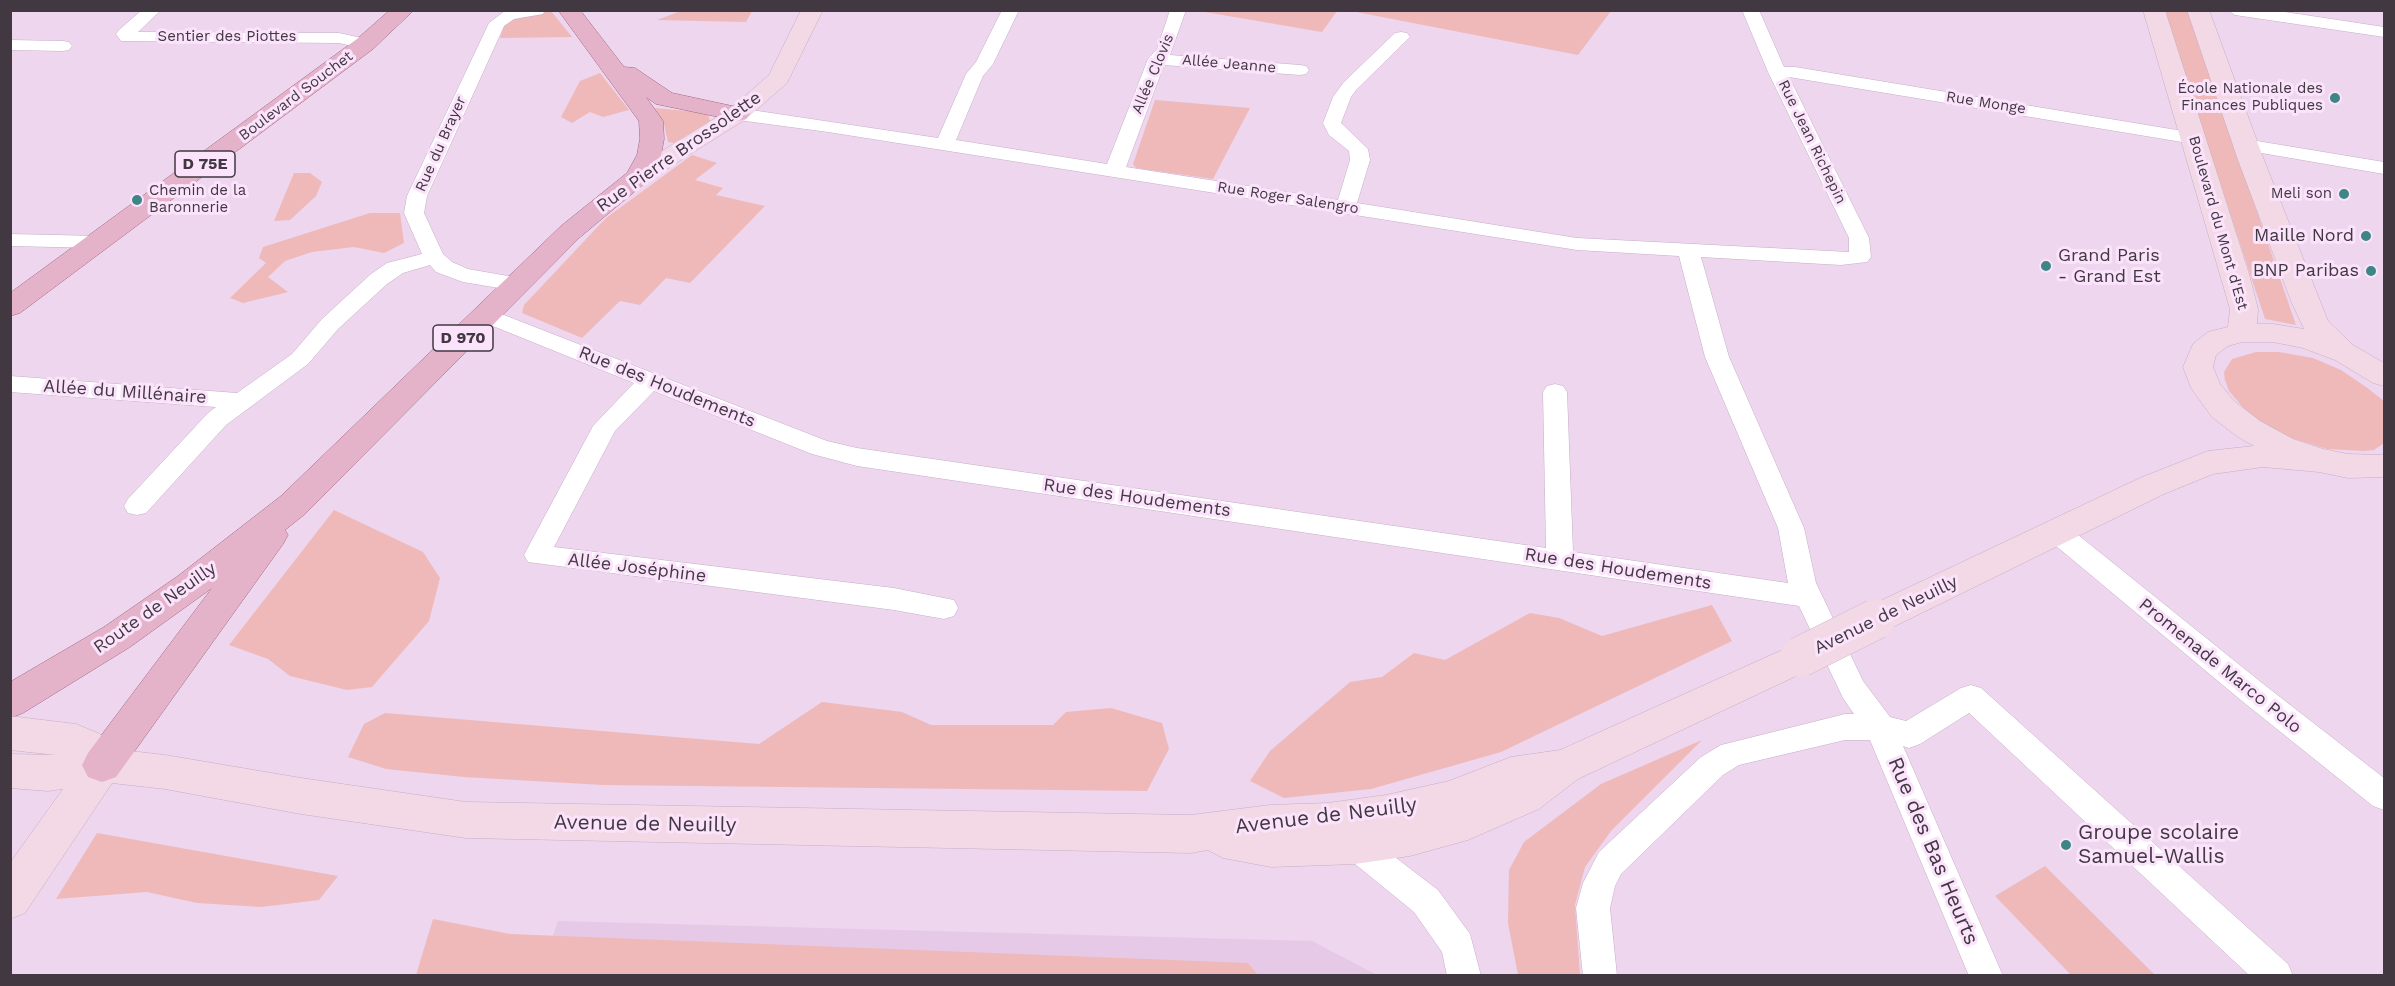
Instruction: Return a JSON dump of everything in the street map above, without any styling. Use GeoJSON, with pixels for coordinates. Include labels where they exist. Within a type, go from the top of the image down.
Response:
{"type":"FeatureCollection","features":[{"type":"Feature","properties":{"kind":"main road","name":"D 970"},"geometry":{"type":"LineString","coordinates":[[568,10],[607,59],[651,121],[652,139],[649,155],[637,177]]}},
{"type":"Feature","properties":{"kind":"main road","name":"Rue Pierre Brossolette"},"geometry":{"type":"LineString","coordinates":[[293,505],[570,232],[637,177],[738,114],[779,78],[812,10]]}},
{"type":"Feature","properties":{"kind":"main road","name":"Boulevard du Mont d'Est"},"geometry":{"type":"LineString","coordinates":[[2154,10],[2244,309],[2242,333]]}},
{"type":"Feature","properties":{"kind":"main road"},"geometry":{"type":"LineString","coordinates":[[2198,10],[2246,145],[2316,326],[2345,353]]}},
{"type":"Feature","properties":{"kind":"main road","name":"Boulevard Souchet"},"geometry":{"type":"LineString","coordinates":[[10,307],[404,13]]}},
{"type":"Feature","properties":{"kind":"main road"},"geometry":{"type":"LineString","coordinates":[[607,59],[664,99],[738,114]]}},
{"type":"Feature","properties":{"kind":"main road"},"geometry":{"type":"LineString","coordinates":[[2382,468],[2348,466],[2319,460],[2282,447],[2258,434],[2223,409],[2206,388],[2198,367],[2203,351],[2218,339],[2242,333],[2273,333],[2300,338],[2345,353],[2385,376]]}},
{"type":"Feature","properties":{"kind":"main road"},"geometry":{"type":"LineString","coordinates":[[2208,463],[2223,438],[2225,420],[2223,409]]}},
{"type":"Feature","properties":{"kind":"main road","name":"Avenue de Neuilly"},"geometry":{"type":"LineString","coordinates":[[10,771],[48,774],[102,765],[165,772],[301,796],[466,820],[1191,834],[1271,848],[1355,845],[1410,837],[1468,822],[1526,796],[1564,767],[1800,657],[2152,486],[2208,463],[2263,456],[2319,460]]}},
{"type":"Feature","properties":{"kind":"main road"},"geometry":{"type":"LineString","coordinates":[[10,899],[102,765],[293,505]]}},
{"type":"Feature","properties":{"kind":"main road","name":"Route de Neuilly"},"geometry":{"type":"LineString","coordinates":[[10,702],[117,637],[189,586],[293,505]]}},
{"type":"Feature","properties":{"kind":"main road"},"geometry":{"type":"LineString","coordinates":[[10,733],[76,741],[86,746],[102,765]]}},
{"type":"Feature","properties":{"kind":"main road","name":"Avenue de Neuilly"},"geometry":{"type":"LineString","coordinates":[[1191,834],[1270,823],[1328,821],[1386,813],[1451,798],[1511,774],[1564,767]]}},
{"type":"Feature","properties":{"kind":"street","name":"Sentier des Piottes"},"geometry":{"type":"LineString","coordinates":[[153,10],[125,34],[127,37],[339,38],[365,44]]}},
{"type":"Feature","properties":{"kind":"street","name":"Rue du Brayer"},"geometry":{"type":"LineString","coordinates":[[434,257],[414,213],[417,196],[497,22],[515,13],[537,10]]}},
{"type":"Feature","properties":{"kind":"street"},"geometry":{"type":"LineString","coordinates":[[944,145],[975,74],[984,64],[1011,10]]}},
{"type":"Feature","properties":{"kind":"street","name":"Allée Clovis"},"geometry":{"type":"LineString","coordinates":[[1114,172],[1157,59],[1165,50],[1178,10]]}},
{"type":"Feature","properties":{"kind":"street","name":"Rue Jean Richepin"},"geometry":{"type":"LineString","coordinates":[[1750,10],[1777,72],[1859,238],[1860,257],[1841,260]]}},
{"type":"Feature","properties":{"kind":"street"},"geometry":{"type":"LineString","coordinates":[[2235,10],[2385,32]]}},
{"type":"Feature","properties":{"kind":"street"},"geometry":{"type":"LineString","coordinates":[[1346,207],[1360,160],[1358,149],[1336,130],[1332,123],[1342,97],[1350,86],[1401,37]]}},
{"type":"Feature","properties":{"kind":"street"},"geometry":{"type":"LineString","coordinates":[[10,45],[63,46]]}},
{"type":"Feature","properties":{"kind":"street","name":"Allée Jeanne"},"geometry":{"type":"LineString","coordinates":[[1157,59],[1300,70]]}},
{"type":"Feature","properties":{"kind":"street","name":"Rue Monge"},"geometry":{"type":"LineString","coordinates":[[1777,72],[1795,72],[2194,138]]}},
{"type":"Feature","properties":{"kind":"street","name":"Rue Roger Salengro"},"geometry":{"type":"LineString","coordinates":[[738,114],[1577,244],[1841,260]]}},
{"type":"Feature","properties":{"kind":"street"},"geometry":{"type":"LineString","coordinates":[[2246,145],[2385,168]]}},
{"type":"Feature","properties":{"kind":"street"},"geometry":{"type":"LineString","coordinates":[[10,240],[99,242]]}},
{"type":"Feature","properties":{"kind":"street","name":"Rue des Bas Heurts"},"geometry":{"type":"LineString","coordinates":[[1688,250],[1717,357],[1791,528],[1801,568],[1802,583],[1852,689],[1880,727],[1986,975]]}},
{"type":"Feature","properties":{"kind":"street"},"geometry":{"type":"LineString","coordinates":[[434,257],[444,267],[454,272],[517,284]]}},
{"type":"Feature","properties":{"kind":"street","name":"Allée du Millénaire"},"geometry":{"type":"LineString","coordinates":[[137,506],[217,419],[300,359],[330,324],[379,279],[395,268],[434,257]]}},
{"type":"Feature","properties":{"kind":"street","name":"Rue des Houdements"},"geometry":{"type":"LineString","coordinates":[[486,315],[821,448],[857,457],[1810,597]]}},
{"type":"Feature","properties":{"kind":"street","name":"Allée Joséphine"},"geometry":{"type":"LineString","coordinates":[[650,381],[605,426],[537,555],[810,591],[894,599],[944,608]]}},
{"type":"Feature","properties":{"kind":"street","name":"Allée du Millénaire"},"geometry":{"type":"LineString","coordinates":[[10,384],[240,401]]}},
{"type":"Feature","properties":{"kind":"street"},"geometry":{"type":"LineString","coordinates":[[1555,392],[1560,560]]}},
{"type":"Feature","properties":{"kind":"street","name":"Promenade Marco Polo"},"geometry":{"type":"LineString","coordinates":[[2058,533],[2252,692],[2385,796]]}},
{"type":"Feature","properties":{"kind":"street"},"geometry":{"type":"LineString","coordinates":[[1600,975],[1593,908],[1599,883],[1610,863],[1712,766],[1732,754],[1845,727],[1880,727],[1910,735],[1971,697],[2276,975]]}},
{"type":"Feature","properties":{"kind":"street"},"geometry":{"type":"LineString","coordinates":[[1355,845],[1426,901],[1458,946],[1464,975]]}},
{"type":"Feature","properties":{"kind":"shaded area"},"geometry":{"type":"Polygon","coordinates":[[[503,10],[551,11],[572,37],[500,38],[504,26],[503,10]]]}},
{"type":"Feature","properties":{"kind":"shaded area"},"geometry":{"type":"Polygon","coordinates":[[[681,11],[752,11],[746,22],[657,20],[681,11]]]}},
{"type":"Feature","properties":{"kind":"shaded area"},"geometry":{"type":"Polygon","coordinates":[[[1199,11],[1337,11],[1322,32],[1199,11]]]}},
{"type":"Feature","properties":{"kind":"shaded area"},"geometry":{"type":"Polygon","coordinates":[[[1351,11],[1611,11],[1578,55],[1351,11]]]}},
{"type":"Feature","properties":{"kind":"shaded area"},"geometry":{"type":"Polygon","coordinates":[[[2163,11],[2188,11],[2296,325],[2265,319],[2163,11]]]}},
{"type":"Feature","properties":{"kind":"shaded area"},"geometry":{"type":"Polygon","coordinates":[[[600,73],[629,110],[603,117],[590,112],[572,123],[561,117],[580,81],[600,73]]]}},
{"type":"Feature","properties":{"kind":"shaded area"},"geometry":{"type":"Polygon","coordinates":[[[1155,100],[1250,108],[1213,179],[1136,168],[1133,164],[1155,100]]]}},
{"type":"Feature","properties":{"kind":"shaded area"},"geometry":{"type":"Polygon","coordinates":[[[654,108],[699,112],[708,115],[710,121],[674,143],[668,142],[664,124],[654,108]]]}},
{"type":"Feature","properties":{"kind":"shaded area"},"geometry":{"type":"Polygon","coordinates":[[[692,155],[717,163],[695,180],[723,188],[716,195],[765,206],[690,283],[666,278],[640,305],[620,301],[582,338],[522,313],[524,305],[606,218],[692,155]]]}},
{"type":"Feature","properties":{"kind":"shaded area"},"geometry":{"type":"Polygon","coordinates":[[[294,173],[310,173],[322,182],[316,196],[290,220],[274,221],[294,173]]]}},
{"type":"Feature","properties":{"kind":"shaded area"},"geometry":{"type":"Polygon","coordinates":[[[370,213],[400,213],[404,243],[384,253],[354,247],[312,252],[285,261],[268,277],[288,292],[243,303],[230,298],[266,263],[259,258],[263,247],[370,213]]]}},
{"type":"Feature","properties":{"kind":"shaded area"},"geometry":{"type":"Polygon","coordinates":[[[2256,352],[2279,352],[2313,358],[2341,370],[2366,387],[2384,401],[2384,443],[2374,450],[2327,449],[2291,438],[2261,423],[2245,410],[2229,391],[2224,372],[2232,359],[2256,352]]]}},
{"type":"Feature","properties":{"kind":"shaded area"},"geometry":{"type":"Polygon","coordinates":[[[334,510],[423,552],[440,578],[429,621],[372,687],[347,690],[290,676],[268,659],[229,645],[334,510]]]}},
{"type":"Feature","properties":{"kind":"shaded area"},"geometry":{"type":"Polygon","coordinates":[[[1712,605],[1732,641],[1501,752],[1371,789],[1284,798],[1250,781],[1270,751],[1350,682],[1382,677],[1414,653],[1445,660],[1530,613],[1559,618],[1602,636],[1712,605]]]}},
{"type":"Feature","properties":{"kind":"shaded area"},"geometry":{"type":"Polygon","coordinates":[[[822,702],[902,712],[931,725],[1053,725],[1066,712],[1111,708],[1162,723],[1169,749],[1147,791],[603,785],[464,777],[386,769],[348,757],[364,724],[385,713],[759,744],[822,702]]]}},
{"type":"Feature","properties":{"kind":"shaded area"},"geometry":{"type":"Polygon","coordinates":[[[1702,740],[1611,831],[1585,867],[1575,905],[1580,975],[1518,975],[1508,923],[1509,870],[1524,842],[1601,784],[1702,740]]]}},
{"type":"Feature","properties":{"kind":"shaded area"},"geometry":{"type":"Polygon","coordinates":[[[97,833],[338,876],[319,900],[261,907],[197,903],[147,892],[56,899],[97,833]]]}},
{"type":"Feature","properties":{"kind":"shaded area"},"geometry":{"type":"Polygon","coordinates":[[[2045,866],[2155,975],[2071,975],[1995,896],[2045,866]]]}},
{"type":"Feature","properties":{"kind":"shaded area"},"geometry":{"type":"Polygon","coordinates":[[[433,919],[510,934],[1248,963],[1258,975],[416,975],[433,919]]]}},
{"type":"Feature","properties":{"kind":"shaded area"},"geometry":{"type":"Polygon","coordinates":[[[558,921],[1312,941],[1377,975],[539,976],[558,921]]]}},
{"type":"Feature","properties":{"kind":"place","name":"École Nationale des Finances Publiques"},"geometry":{"type":"Point","coordinates":[2335,98]}},
{"type":"Feature","properties":{"kind":"place","name":"Meli son"},"geometry":{"type":"Point","coordinates":[2344,194]}},
{"type":"Feature","properties":{"kind":"place","name":"Chemin de la Baronnerie"},"geometry":{"type":"Point","coordinates":[137,200]}},
{"type":"Feature","properties":{"kind":"place","name":"Maille Nord"},"geometry":{"type":"Point","coordinates":[2366,236]}},
{"type":"Feature","properties":{"kind":"place","name":"Grand Paris - Grand Est"},"geometry":{"type":"Point","coordinates":[2046,266]}},
{"type":"Feature","properties":{"kind":"place","name":"BNP Paribas"},"geometry":{"type":"Point","coordinates":[2371,271]}},
{"type":"Feature","properties":{"kind":"place","name":"Groupe scolaire Samuel-Wallis"},"geometry":{"type":"Point","coordinates":[2066,845]}}]}
